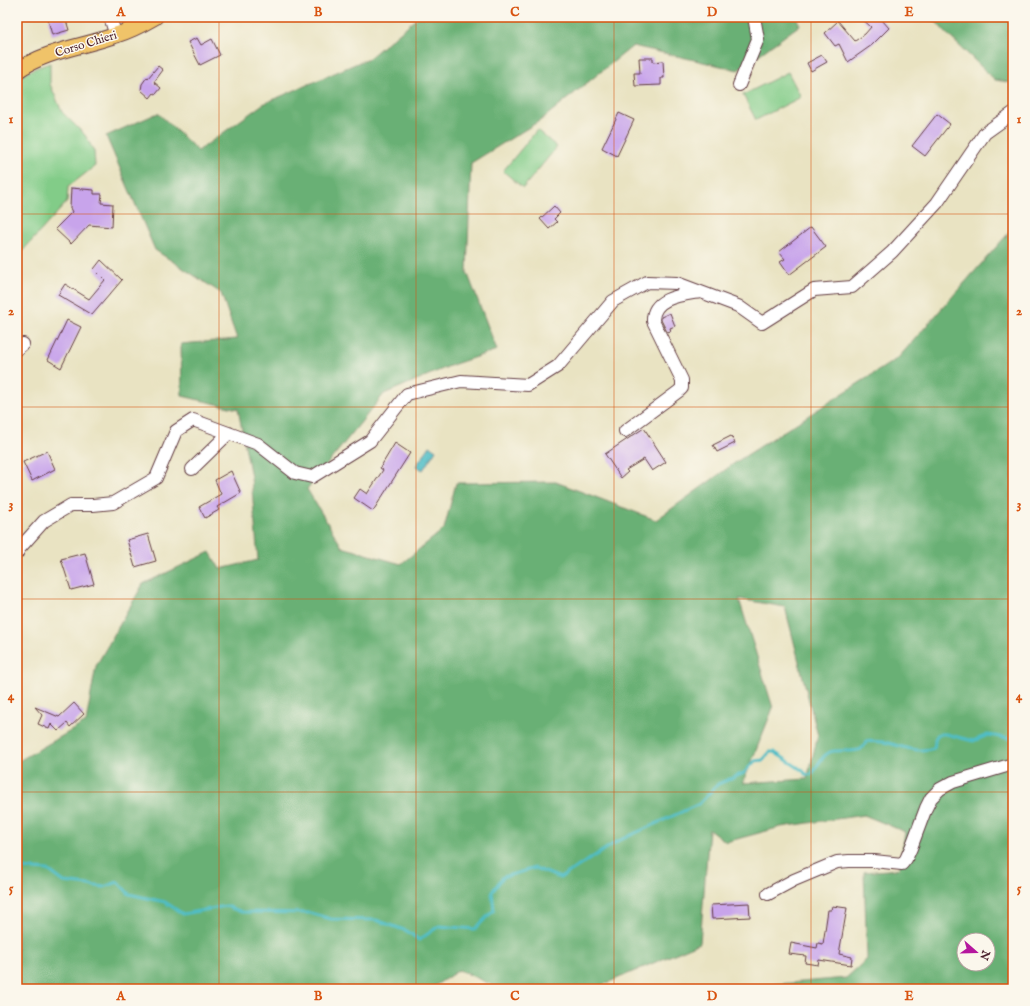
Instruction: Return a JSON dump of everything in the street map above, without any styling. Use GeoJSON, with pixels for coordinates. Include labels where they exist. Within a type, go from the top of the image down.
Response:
{"type":"FeatureCollection","features":[{"type":"Feature","properties":{"kind":"main road","name":"Corso Chieri"},"geometry":{"type":"LineString","coordinates":[[17,71],[42,57],[116,36],[144,24],[155,17]]}},
{"type":"Feature","properties":{"kind":"street"},"geometry":{"type":"LineString","coordinates":[[110,17],[116,36]]}},
{"type":"Feature","properties":{"kind":"street"},"geometry":{"type":"LineString","coordinates":[[739,85],[758,38],[754,17]]}},
{"type":"Feature","properties":{"kind":"street"},"geometry":{"type":"LineString","coordinates":[[17,553],[44,521],[71,505],[113,503],[156,478],[176,431],[193,420],[258,444],[295,473],[312,477],[370,441],[406,394],[461,381],[528,385],[558,366],[613,301],[647,282],[677,283],[738,306],[762,322],[814,290],[852,287],[892,252],[937,203],[985,133],[1013,114]]}},
{"type":"Feature","properties":{"kind":"street"},"geometry":{"type":"LineString","coordinates":[[625,431],[682,388],[682,380],[653,321],[653,316],[656,310],[660,304],[668,299],[700,292]]}},
{"type":"Feature","properties":{"kind":"street"},"geometry":{"type":"LineString","coordinates":[[192,469],[229,433]]}},
{"type":"Feature","properties":{"kind":"street"},"geometry":{"type":"LineString","coordinates":[[768,894],[794,880],[837,862],[874,861],[902,864],[911,848],[931,798],[940,789],[953,782],[1013,764]]}},
{"type":"Feature","properties":{"kind":"green space"},"geometry":{"type":"Polygon","coordinates":[[[418,17],[796,17],[800,25],[738,70],[633,46],[541,120],[471,163],[467,272],[497,350],[452,365],[384,394],[307,489],[342,547],[401,564],[444,529],[456,483],[556,482],[656,520],[736,462],[898,358],[1013,228],[1013,989],[757,989],[767,985],[846,978],[867,959],[864,872],[899,869],[905,832],[864,815],[781,827],[726,842],[709,829],[700,943],[593,989],[501,989],[459,970],[430,989],[17,989],[17,762],[86,722],[96,666],[143,584],[210,552],[220,569],[258,560],[251,477],[238,409],[182,396],[181,344],[237,339],[221,293],[155,250],[106,136],[158,113],[198,151],[263,104],[369,58],[418,17]],[[739,599],[773,708],[743,783],[807,779],[818,736],[785,607],[739,599]]]}},
{"type":"Feature","properties":{"kind":"green space"},"geometry":{"type":"Polygon","coordinates":[[[932,17],[1013,17],[1013,83],[995,80],[945,32],[932,17]]]}},
{"type":"Feature","properties":{"kind":"green space"},"geometry":{"type":"Polygon","coordinates":[[[50,63],[50,84],[62,112],[85,135],[94,151],[95,166],[68,187],[67,202],[17,257],[17,80],[28,72],[50,63]]]}},
{"type":"Feature","properties":{"kind":"green space"},"geometry":{"type":"Polygon","coordinates":[[[788,72],[801,97],[756,120],[743,95],[788,72]]]}},
{"type":"Feature","properties":{"kind":"green space"},"geometry":{"type":"Polygon","coordinates":[[[537,130],[557,147],[523,188],[503,171],[537,130]]]}},
{"type":"Feature","properties":{"kind":"water"},"geometry":{"type":"Polygon","coordinates":[[[430,446],[436,450],[423,470],[416,466],[430,446]]]}},
{"type":"Feature","properties":{"kind":"building"},"geometry":{"type":"Polygon","coordinates":[[[50,17],[65,17],[69,30],[52,35],[48,20],[51,19],[50,17]]]}},
{"type":"Feature","properties":{"kind":"building"},"geometry":{"type":"Polygon","coordinates":[[[860,17],[884,17],[882,20],[889,28],[872,45],[848,62],[839,44],[835,46],[825,33],[838,21],[855,41],[865,34],[871,27],[860,17]]]}},
{"type":"Feature","properties":{"kind":"building"},"geometry":{"type":"Polygon","coordinates":[[[197,38],[201,45],[212,39],[220,55],[200,65],[188,42],[197,38]]]}},
{"type":"Feature","properties":{"kind":"building"},"geometry":{"type":"Polygon","coordinates":[[[822,55],[827,62],[811,71],[807,63],[822,55]]]}},
{"type":"Feature","properties":{"kind":"building"},"geometry":{"type":"Polygon","coordinates":[[[639,58],[653,58],[653,62],[663,61],[664,78],[661,78],[661,85],[635,86],[634,73],[640,73],[639,58]]]}},
{"type":"Feature","properties":{"kind":"building"},"geometry":{"type":"Polygon","coordinates":[[[158,66],[163,70],[154,82],[161,88],[150,98],[141,90],[142,84],[158,66]]]}},
{"type":"Feature","properties":{"kind":"building"},"geometry":{"type":"Polygon","coordinates":[[[619,113],[634,120],[617,156],[602,148],[619,113]]]}},
{"type":"Feature","properties":{"kind":"building"},"geometry":{"type":"Polygon","coordinates":[[[937,114],[950,124],[925,156],[912,146],[937,114]]]}},
{"type":"Feature","properties":{"kind":"building"},"geometry":{"type":"Polygon","coordinates":[[[71,188],[94,190],[94,194],[102,194],[101,203],[113,204],[112,227],[89,225],[71,244],[55,229],[72,212],[70,208],[71,188]]]}},
{"type":"Feature","properties":{"kind":"building"},"geometry":{"type":"Polygon","coordinates":[[[554,206],[560,213],[554,219],[557,222],[549,229],[540,219],[554,206]]]}},
{"type":"Feature","properties":{"kind":"building"},"geometry":{"type":"Polygon","coordinates":[[[811,227],[826,247],[789,275],[780,262],[785,259],[779,252],[811,227]]]}},
{"type":"Feature","properties":{"kind":"building"},"geometry":{"type":"Polygon","coordinates":[[[101,260],[122,280],[92,315],[58,295],[65,284],[89,299],[105,280],[94,269],[101,260]]]}},
{"type":"Feature","properties":{"kind":"building"},"geometry":{"type":"Polygon","coordinates":[[[670,313],[675,326],[670,328],[671,331],[667,332],[661,317],[670,313]]]}},
{"type":"Feature","properties":{"kind":"building"},"geometry":{"type":"Polygon","coordinates":[[[67,320],[81,327],[61,368],[48,360],[67,320]]]}},
{"type":"Feature","properties":{"kind":"building"},"geometry":{"type":"Polygon","coordinates":[[[644,428],[666,462],[652,471],[644,459],[626,470],[628,472],[621,478],[605,454],[644,428]]]}},
{"type":"Feature","properties":{"kind":"building"},"geometry":{"type":"Polygon","coordinates":[[[731,436],[735,443],[717,452],[713,445],[731,436]]]}},
{"type":"Feature","properties":{"kind":"building"},"geometry":{"type":"Polygon","coordinates":[[[395,443],[410,453],[373,511],[354,498],[360,489],[367,494],[383,470],[380,468],[395,443]]]}},
{"type":"Feature","properties":{"kind":"building"},"geometry":{"type":"Polygon","coordinates":[[[47,451],[55,469],[32,481],[23,462],[47,451]]]}},
{"type":"Feature","properties":{"kind":"building"},"geometry":{"type":"Polygon","coordinates":[[[231,471],[241,493],[217,507],[219,510],[205,518],[199,507],[221,494],[215,480],[231,471]]]}},
{"type":"Feature","properties":{"kind":"building"},"geometry":{"type":"Polygon","coordinates":[[[148,534],[156,561],[135,567],[127,540],[148,534]]]}},
{"type":"Feature","properties":{"kind":"building"},"geometry":{"type":"Polygon","coordinates":[[[85,553],[94,584],[71,590],[61,559],[85,553]]]}},
{"type":"Feature","properties":{"kind":"building"},"geometry":{"type":"Polygon","coordinates":[[[74,703],[84,714],[70,727],[67,723],[58,731],[51,724],[49,729],[38,724],[42,715],[35,707],[59,717],[74,703]]]}},
{"type":"Feature","properties":{"kind":"building"},"geometry":{"type":"Polygon","coordinates":[[[749,903],[750,917],[712,919],[711,905],[749,903]]]}},
{"type":"Feature","properties":{"kind":"building"},"geometry":{"type":"Polygon","coordinates":[[[832,906],[847,908],[839,954],[852,957],[851,965],[819,960],[818,965],[805,963],[806,956],[789,954],[791,943],[817,948],[818,943],[823,944],[828,910],[831,910],[832,906]]]}},
{"type":"Feature","properties":{"kind":"waterway"},"geometry":{"type":"LineString","coordinates":[[17,866],[20,868],[48,870],[64,882],[104,887],[118,882],[129,894],[165,902],[183,914],[226,906],[242,912],[310,913],[331,919],[376,920],[407,931],[419,940],[439,926],[475,929],[494,910],[492,892],[503,877],[535,868],[560,878],[618,841],[699,804],[718,784],[744,773],[755,761],[763,760],[770,752],[774,752],[802,770],[807,775],[812,774],[822,759],[830,752],[858,750],[861,749],[867,741],[883,742],[914,750],[927,750],[934,748],[935,739],[938,734],[946,734],[973,741],[988,735],[1013,739]]}}]}
